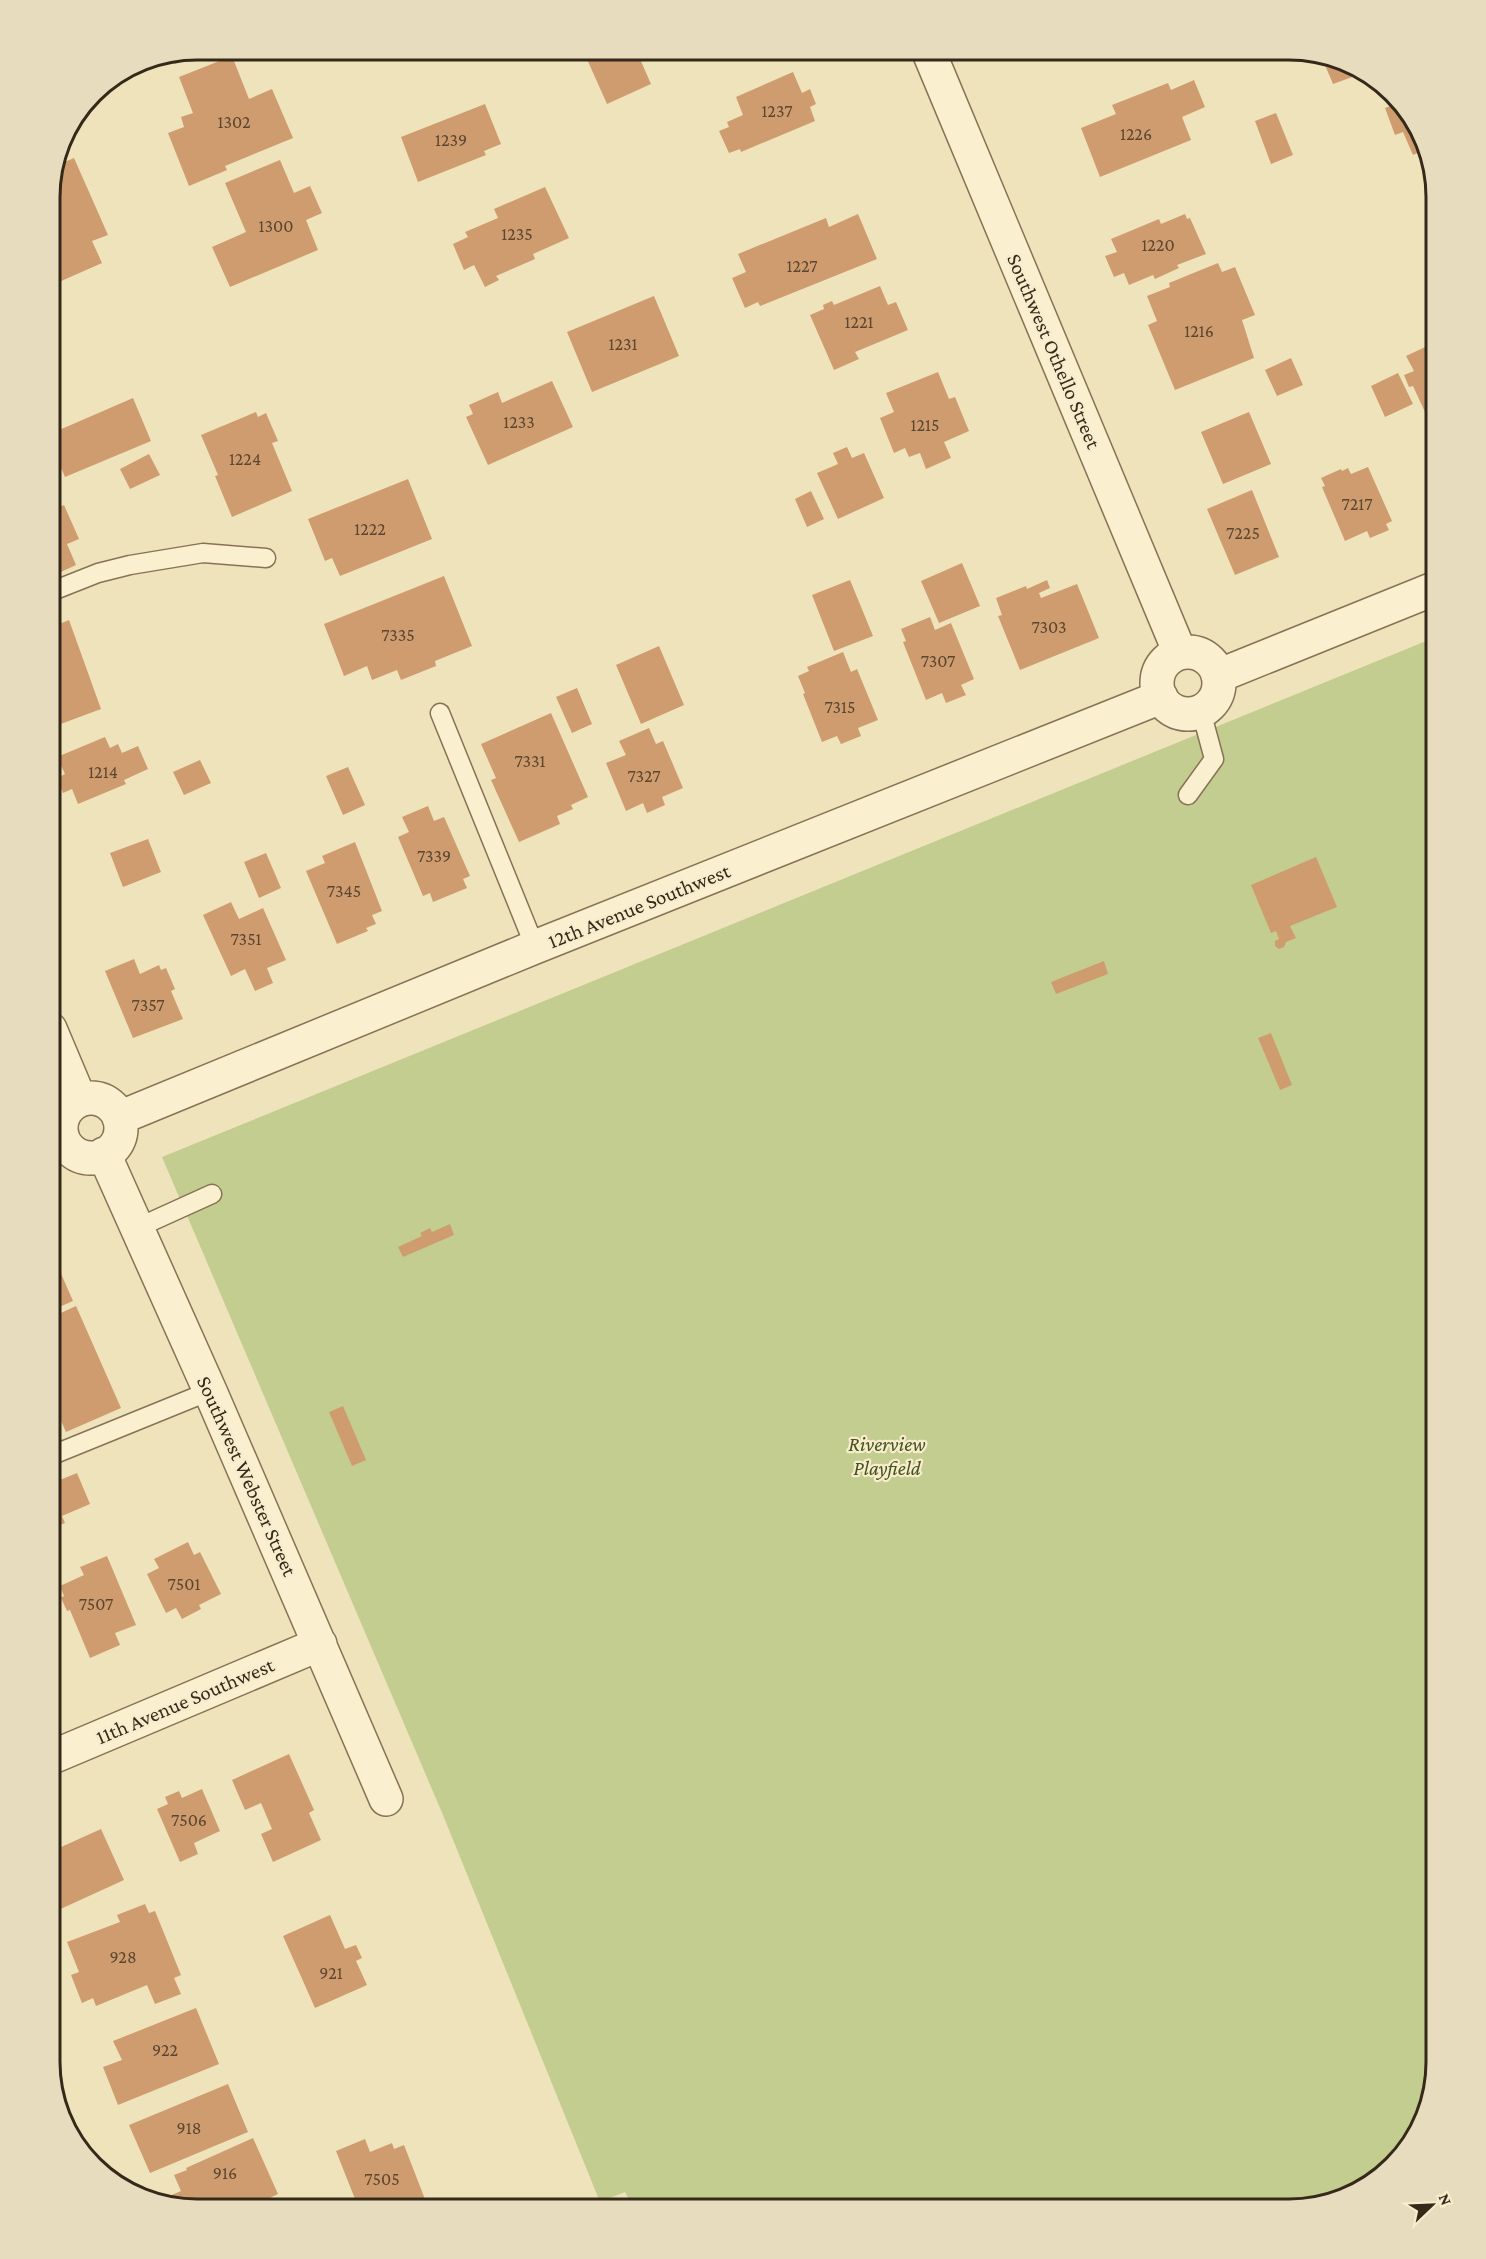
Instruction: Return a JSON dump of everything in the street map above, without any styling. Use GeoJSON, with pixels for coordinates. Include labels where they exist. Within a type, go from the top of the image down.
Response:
{"type":"FeatureCollection","features":[{"type":"Feature","properties":{"kind":"street","name":"Southwest Othello Street"},"geometry":{"type":"LineString","coordinates":[[932,60],[1180,653]]}},
{"type":"Feature","properties":{"kind":"street"},"geometry":{"type":"LineString","coordinates":[[1218,676],[1426,592]]}},
{"type":"Feature","properties":{"kind":"street"},"geometry":{"type":"LineString","coordinates":[[1193,652],[1202,655],[1211,661],[1218,676],[1219,691],[1214,701],[1201,711],[1186,714],[1169,707],[1161,697],[1158,687],[1160,670],[1166,662],[1180,653],[1193,652]]}},
{"type":"Feature","properties":{"kind":"street","name":"12th Avenue Southwest"},"geometry":{"type":"LineString","coordinates":[[119,1118],[535,947],[1161,697]]}},
{"type":"Feature","properties":{"kind":"street"},"geometry":{"type":"LineString","coordinates":[[60,1053],[80,1100]]}},
{"type":"Feature","properties":{"kind":"street"},"geometry":{"type":"LineString","coordinates":[[60,1131],[63,1116],[68,1108],[80,1100],[94,1098],[103,1100],[112,1107],[119,1118],[120,1134],[116,1144],[104,1154],[91,1158],[60,1147]]}},
{"type":"Feature","properties":{"kind":"street","name":"Southwest Webster Street"},"geometry":{"type":"LineString","coordinates":[[104,1154],[210,1391],[386,1799]]}},
{"type":"Feature","properties":{"kind":"street","name":"11th Avenue Southwest"},"geometry":{"type":"LineString","coordinates":[[60,1754],[320,1644]]}},
{"type":"Feature","properties":{"kind":"lane"},"geometry":{"type":"LineString","coordinates":[[60,588],[98,573],[130,565],[203,554],[266,558]]}},
{"type":"Feature","properties":{"kind":"lane"},"geometry":{"type":"LineString","coordinates":[[1188,795],[1214,759],[1201,711]]}},
{"type":"Feature","properties":{"kind":"lane"},"geometry":{"type":"LineString","coordinates":[[440,713],[535,947]]}},
{"type":"Feature","properties":{"kind":"lane"},"geometry":{"type":"LineString","coordinates":[[138,1228],[213,1194]]}},
{"type":"Feature","properties":{"kind":"lane"},"geometry":{"type":"LineString","coordinates":[[60,1452],[210,1391]]}},
{"type":"Feature","properties":{"kind":"green space","name":"Riverview Playfield"},"geometry":{"type":"Polygon","coordinates":[[[1426,641],[1426,2062],[1425,2080],[1416,2115],[1398,2146],[1373,2171],[1358,2181],[1342,2189],[1307,2198],[629,2199],[625,2192],[608,2199],[599,2199],[443,1815],[162,1157],[1426,641]]]}},
{"type":"Feature","properties":{"kind":"building"},"geometry":{"type":"Polygon","coordinates":[[[222,60],[234,60],[249,99],[272,89],[293,138],[225,166],[227,170],[189,186],[168,133],[184,127],[181,117],[193,113],[179,77],[222,60]]]}},
{"type":"Feature","properties":{"kind":"building"},"geometry":{"type":"Polygon","coordinates":[[[587,60],[640,60],[651,84],[607,104],[587,60]]]}},
{"type":"Feature","properties":{"kind":"building"},"geometry":{"type":"Polygon","coordinates":[[[1325,65],[1354,76],[1333,84],[1325,65]]]}},
{"type":"Feature","properties":{"kind":"building"},"geometry":{"type":"Polygon","coordinates":[[[793,72],[802,93],[810,89],[816,104],[810,107],[815,121],[741,152],[740,149],[729,153],[719,131],[729,127],[727,122],[743,115],[736,97],[793,72]]]}},
{"type":"Feature","properties":{"kind":"building"},"geometry":{"type":"Polygon","coordinates":[[[1194,80],[1205,107],[1182,117],[1191,140],[1100,177],[1081,128],[1116,114],[1112,105],[1168,83],[1171,90],[1194,80]]]}},
{"type":"Feature","properties":{"kind":"building"},"geometry":{"type":"Polygon","coordinates":[[[485,104],[501,144],[484,151],[486,155],[418,182],[401,137],[485,104]]]}},
{"type":"Feature","properties":{"kind":"building"},"geometry":{"type":"Polygon","coordinates":[[[1391,106],[1403,121],[1418,152],[1413,155],[1403,132],[1395,135],[1385,108],[1391,106]]]}},
{"type":"Feature","properties":{"kind":"building"},"geometry":{"type":"Polygon","coordinates":[[[1276,113],[1293,155],[1271,164],[1255,121],[1276,113]]]}},
{"type":"Feature","properties":{"kind":"building"},"geometry":{"type":"Polygon","coordinates":[[[74,158],[108,235],[92,241],[102,263],[60,282],[60,188],[65,162],[74,158]]]}},
{"type":"Feature","properties":{"kind":"building"},"geometry":{"type":"Polygon","coordinates":[[[280,160],[294,193],[310,186],[322,213],[306,220],[318,250],[230,287],[212,247],[246,232],[225,183],[280,160]]]}},
{"type":"Feature","properties":{"kind":"building"},"geometry":{"type":"Polygon","coordinates":[[[545,187],[569,238],[533,254],[535,259],[496,276],[499,280],[485,287],[474,265],[464,270],[453,244],[468,237],[465,232],[498,218],[494,209],[545,187]]]}},
{"type":"Feature","properties":{"kind":"building"},"geometry":{"type":"Polygon","coordinates":[[[858,214],[877,259],[760,306],[758,302],[745,308],[732,278],[746,272],[738,254],[826,218],[829,227],[858,214]]]}},
{"type":"Feature","properties":{"kind":"building"},"geometry":{"type":"Polygon","coordinates":[[[1185,214],[1187,219],[1190,218],[1206,254],[1177,265],[1179,268],[1155,279],[1153,275],[1129,285],[1124,273],[1114,277],[1105,256],[1117,252],[1111,239],[1159,219],[1161,224],[1185,214]]]}},
{"type":"Feature","properties":{"kind":"building"},"geometry":{"type":"Polygon","coordinates":[[[1218,263],[1222,272],[1235,267],[1255,315],[1242,320],[1254,358],[1175,390],[1148,325],[1157,321],[1147,296],[1170,287],[1169,283],[1218,263]]]}},
{"type":"Feature","properties":{"kind":"building"},"geometry":{"type":"Polygon","coordinates":[[[880,286],[888,305],[896,302],[908,330],[855,352],[859,359],[834,370],[810,315],[824,309],[823,305],[832,301],[834,305],[880,286]]]}},
{"type":"Feature","properties":{"kind":"building"},"geometry":{"type":"Polygon","coordinates":[[[654,296],[679,356],[592,392],[567,332],[654,296]]]}},
{"type":"Feature","properties":{"kind":"building"},"geometry":{"type":"Polygon","coordinates":[[[1426,347],[1426,414],[1413,386],[1409,387],[1404,375],[1414,371],[1406,356],[1426,347]]]}},
{"type":"Feature","properties":{"kind":"building"},"geometry":{"type":"Polygon","coordinates":[[[1291,358],[1303,385],[1277,396],[1265,370],[1291,358]]]}},
{"type":"Feature","properties":{"kind":"building"},"geometry":{"type":"Polygon","coordinates":[[[938,372],[949,399],[955,397],[969,431],[944,442],[951,458],[926,469],[920,453],[909,457],[905,448],[894,453],[880,418],[894,412],[886,393],[938,372]]]}},
{"type":"Feature","properties":{"kind":"building"},"geometry":{"type":"Polygon","coordinates":[[[1398,373],[1413,404],[1385,417],[1371,386],[1398,373]]]}},
{"type":"Feature","properties":{"kind":"building"},"geometry":{"type":"Polygon","coordinates":[[[552,381],[573,427],[488,465],[466,417],[473,414],[469,405],[498,392],[502,403],[552,381]]]}},
{"type":"Feature","properties":{"kind":"building"},"geometry":{"type":"Polygon","coordinates":[[[133,398],[151,441],[65,477],[60,465],[60,430],[133,398]]]}},
{"type":"Feature","properties":{"kind":"building"},"geometry":{"type":"Polygon","coordinates":[[[256,412],[258,417],[266,413],[278,441],[272,443],[292,491],[232,517],[201,435],[256,412]]]}},
{"type":"Feature","properties":{"kind":"building"},"geometry":{"type":"Polygon","coordinates":[[[1249,412],[1271,464],[1223,484],[1201,432],[1249,412]]]}},
{"type":"Feature","properties":{"kind":"building"},"geometry":{"type":"Polygon","coordinates":[[[847,447],[852,458],[864,453],[884,498],[838,519],[817,473],[838,464],[833,453],[847,447]]]}},
{"type":"Feature","properties":{"kind":"building"},"geometry":{"type":"Polygon","coordinates":[[[149,454],[160,475],[130,489],[120,469],[149,454]]]}},
{"type":"Feature","properties":{"kind":"building"},"geometry":{"type":"Polygon","coordinates":[[[1368,467],[1392,521],[1386,524],[1389,530],[1370,538],[1367,531],[1345,541],[1322,487],[1325,486],[1321,478],[1341,469],[1342,471],[1348,468],[1351,474],[1368,467]]]}},
{"type":"Feature","properties":{"kind":"building"},"geometry":{"type":"Polygon","coordinates":[[[408,479],[432,539],[340,576],[332,558],[325,561],[308,519],[408,479]]]}},
{"type":"Feature","properties":{"kind":"building"},"geometry":{"type":"Polygon","coordinates":[[[1252,490],[1279,557],[1235,575],[1207,509],[1252,490]]]}},
{"type":"Feature","properties":{"kind":"building"},"geometry":{"type":"Polygon","coordinates":[[[811,491],[824,519],[807,527],[795,499],[811,491]]]}},
{"type":"Feature","properties":{"kind":"building"},"geometry":{"type":"Polygon","coordinates":[[[64,505],[79,539],[67,544],[76,565],[60,572],[60,507],[64,505]]]}},
{"type":"Feature","properties":{"kind":"building"},"geometry":{"type":"Polygon","coordinates":[[[962,563],[980,606],[939,623],[921,581],[962,563]]]}},
{"type":"Feature","properties":{"kind":"building"},"geometry":{"type":"Polygon","coordinates":[[[444,576],[472,646],[435,661],[436,666],[401,680],[397,670],[372,680],[367,666],[344,676],[324,624],[444,576]]]}},
{"type":"Feature","properties":{"kind":"building"},"geometry":{"type":"Polygon","coordinates":[[[850,580],[873,636],[834,651],[812,595],[850,580]]]}},
{"type":"Feature","properties":{"kind":"building"},"geometry":{"type":"Polygon","coordinates":[[[1047,580],[1050,588],[1039,593],[1041,598],[1077,584],[1099,638],[1020,670],[998,616],[1002,615],[996,598],[1026,586],[1027,589],[1047,580]]]}},
{"type":"Feature","properties":{"kind":"building"},"geometry":{"type":"Polygon","coordinates":[[[930,617],[935,630],[951,623],[974,679],[961,685],[966,695],[946,703],[942,693],[926,700],[903,642],[906,641],[901,629],[930,617]]]}},
{"type":"Feature","properties":{"kind":"building"},"geometry":{"type":"Polygon","coordinates":[[[69,620],[101,709],[60,724],[60,624],[69,620]]]}},
{"type":"Feature","properties":{"kind":"building"},"geometry":{"type":"Polygon","coordinates":[[[659,646],[684,705],[641,724],[616,665],[659,646]]]}},
{"type":"Feature","properties":{"kind":"building"},"geometry":{"type":"Polygon","coordinates":[[[843,652],[851,672],[857,669],[878,720],[858,728],[861,736],[841,744],[837,736],[822,742],[798,676],[809,671],[807,667],[843,652]]]}},
{"type":"Feature","properties":{"kind":"building"},"geometry":{"type":"Polygon","coordinates":[[[577,688],[592,724],[572,733],[556,697],[577,688]]]}},
{"type":"Feature","properties":{"kind":"building"},"geometry":{"type":"Polygon","coordinates":[[[551,713],[588,797],[571,805],[573,809],[557,816],[560,824],[519,842],[491,780],[496,778],[481,744],[551,713]]]}},
{"type":"Feature","properties":{"kind":"building"},"geometry":{"type":"Polygon","coordinates":[[[649,728],[656,744],[663,741],[683,788],[662,797],[665,805],[647,813],[643,803],[626,811],[606,763],[626,755],[619,741],[649,728]]]}},
{"type":"Feature","properties":{"kind":"building"},"geometry":{"type":"Polygon","coordinates":[[[105,737],[110,748],[118,744],[122,753],[138,746],[148,769],[124,780],[126,784],[78,804],[72,789],[63,793],[60,786],[60,776],[65,774],[60,763],[60,756],[105,737]]]}},
{"type":"Feature","properties":{"kind":"building"},"geometry":{"type":"Polygon","coordinates":[[[200,760],[211,783],[184,795],[173,772],[200,760]]]}},
{"type":"Feature","properties":{"kind":"building"},"geometry":{"type":"Polygon","coordinates":[[[348,767],[365,805],[343,815],[326,776],[348,767]]]}},
{"type":"Feature","properties":{"kind":"building"},"geometry":{"type":"Polygon","coordinates":[[[428,806],[434,821],[444,817],[470,876],[463,879],[467,888],[433,902],[430,893],[423,896],[398,837],[409,832],[402,817],[428,806]]]}},
{"type":"Feature","properties":{"kind":"building"},"geometry":{"type":"Polygon","coordinates":[[[148,839],[161,872],[123,887],[110,853],[148,839]]]}},
{"type":"Feature","properties":{"kind":"building"},"geometry":{"type":"Polygon","coordinates":[[[355,842],[382,911],[372,915],[376,924],[366,928],[368,931],[337,944],[306,871],[325,863],[322,856],[355,842]]]}},
{"type":"Feature","properties":{"kind":"building"},"geometry":{"type":"Polygon","coordinates":[[[266,853],[281,888],[259,898],[244,862],[266,853]]]}},
{"type":"Feature","properties":{"kind":"building"},"geometry":{"type":"Polygon","coordinates":[[[1316,857],[1337,907],[1290,926],[1296,938],[1286,942],[1284,947],[1279,949],[1275,946],[1275,941],[1279,939],[1276,931],[1271,933],[1251,885],[1316,857]]]}},
{"type":"Feature","properties":{"kind":"building"},"geometry":{"type":"Polygon","coordinates":[[[231,902],[239,919],[263,908],[286,960],[267,968],[273,983],[255,991],[245,969],[231,976],[203,915],[231,902]]]}},
{"type":"Feature","properties":{"kind":"building"},"geometry":{"type":"Polygon","coordinates":[[[134,959],[140,974],[159,965],[161,970],[166,968],[175,989],[171,991],[183,1019],[133,1038],[105,971],[134,959]]]}},
{"type":"Feature","properties":{"kind":"building"},"geometry":{"type":"Polygon","coordinates":[[[1104,961],[1108,974],[1056,994],[1051,982],[1104,961]]]}},
{"type":"Feature","properties":{"kind":"building"},"geometry":{"type":"Polygon","coordinates":[[[1271,1033],[1292,1085],[1280,1090],[1258,1038],[1271,1033]]]}},
{"type":"Feature","properties":{"kind":"building"},"geometry":{"type":"Polygon","coordinates":[[[450,1224],[454,1235],[403,1257],[398,1247],[422,1236],[420,1233],[430,1228],[432,1232],[450,1224]]]}},
{"type":"Feature","properties":{"kind":"building"},"geometry":{"type":"Polygon","coordinates":[[[60,1271],[73,1301],[60,1307],[60,1271]]]}},
{"type":"Feature","properties":{"kind":"building"},"geometry":{"type":"Polygon","coordinates":[[[76,1306],[121,1408],[66,1432],[60,1418],[60,1313],[76,1306]]]}},
{"type":"Feature","properties":{"kind":"building"},"geometry":{"type":"Polygon","coordinates":[[[343,1406],[366,1460],[352,1466],[329,1412],[343,1406]]]}},
{"type":"Feature","properties":{"kind":"building"},"geometry":{"type":"Polygon","coordinates":[[[77,1473],[90,1504],[62,1516],[65,1523],[60,1525],[60,1480],[77,1473]]]}},
{"type":"Feature","properties":{"kind":"building"},"geometry":{"type":"Polygon","coordinates":[[[188,1542],[194,1555],[200,1552],[221,1594],[199,1605],[201,1609],[182,1619],[176,1608],[166,1613],[147,1574],[159,1568],[154,1559],[188,1542]]]}},
{"type":"Feature","properties":{"kind":"building"},"geometry":{"type":"Polygon","coordinates":[[[107,1556],[136,1625],[115,1633],[120,1645],[90,1658],[70,1610],[67,1611],[61,1598],[64,1596],[60,1586],[84,1575],[80,1567],[107,1556]]]}},
{"type":"Feature","properties":{"kind":"building"},"geometry":{"type":"Polygon","coordinates":[[[289,1754],[314,1810],[309,1813],[321,1840],[273,1862],[261,1834],[272,1829],[261,1803],[245,1810],[232,1780],[289,1754]]]}},
{"type":"Feature","properties":{"kind":"building"},"geometry":{"type":"Polygon","coordinates":[[[202,1789],[220,1831],[194,1843],[198,1854],[180,1862],[157,1809],[168,1804],[165,1797],[179,1791],[182,1798],[202,1789]]]}},
{"type":"Feature","properties":{"kind":"building"},"geometry":{"type":"Polygon","coordinates":[[[101,1829],[124,1880],[60,1909],[60,1847],[101,1829]]]}},
{"type":"Feature","properties":{"kind":"building"},"geometry":{"type":"Polygon","coordinates":[[[145,1904],[149,1913],[155,1911],[181,1975],[174,1978],[181,1994],[155,2004],[147,1985],[96,2006],[93,1998],[82,2003],[71,1975],[79,1972],[67,1942],[120,1922],[117,1915],[145,1904]]]}},
{"type":"Feature","properties":{"kind":"building"},"geometry":{"type":"Polygon","coordinates":[[[330,1915],[345,1949],[356,1945],[362,1958],[356,1961],[367,1985],[315,2008],[283,1936],[330,1915]]]}},
{"type":"Feature","properties":{"kind":"building"},"geometry":{"type":"Polygon","coordinates":[[[196,2008],[219,2064],[118,2105],[103,2067],[122,2060],[113,2041],[196,2008]]]}},
{"type":"Feature","properties":{"kind":"building"},"geometry":{"type":"Polygon","coordinates":[[[228,2084],[248,2132],[150,2173],[129,2125],[228,2084]]]}},
{"type":"Feature","properties":{"kind":"building"},"geometry":{"type":"Polygon","coordinates":[[[253,2138],[278,2194],[267,2199],[188,2199],[170,2196],[181,2191],[174,2175],[187,2170],[186,2168],[253,2138]]]}},
{"type":"Feature","properties":{"kind":"building"},"geometry":{"type":"Polygon","coordinates":[[[365,2139],[370,2152],[392,2143],[394,2149],[404,2145],[425,2199],[355,2199],[336,2151],[365,2139]]]}}]}
